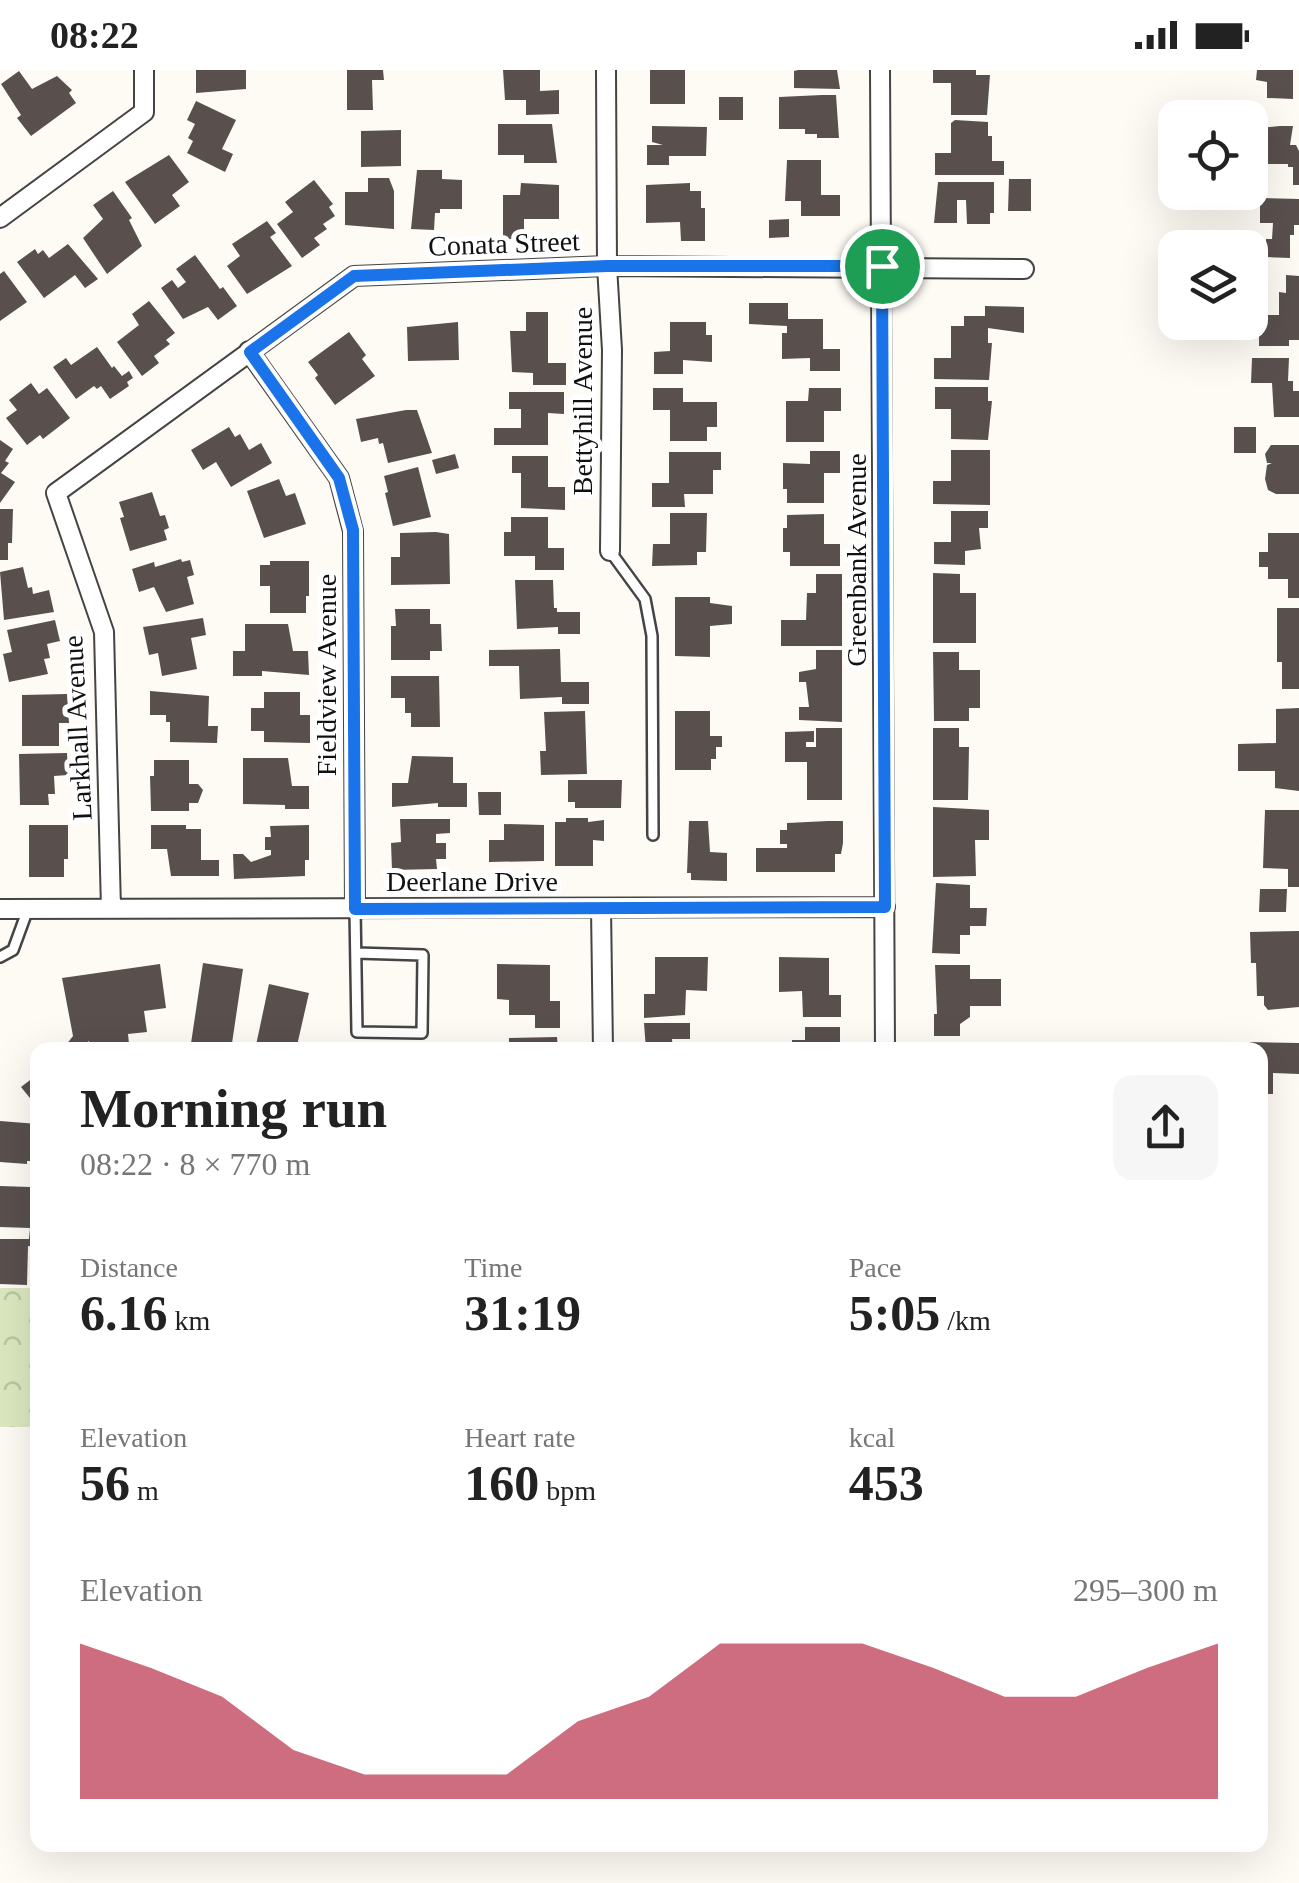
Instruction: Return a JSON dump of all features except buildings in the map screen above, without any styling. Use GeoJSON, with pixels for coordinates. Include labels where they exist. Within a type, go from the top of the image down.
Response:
{"type":"FeatureCollection","features":[{"type":"Feature","properties":{"kind":"street"},"geometry":{"type":"LineString","coordinates":[[0,218],[144,112],[144,70]]}},
{"type":"Feature","properties":{"kind":"street","name":"Bettyhill Avenue"},"geometry":{"type":"LineString","coordinates":[[606,70],[607,266],[612,350],[610,552]]}},
{"type":"Feature","properties":{"kind":"street","name":"Greenbank Avenue"},"geometry":{"type":"LineString","coordinates":[[880,70],[885,1042]]}},
{"type":"Feature","properties":{"kind":"street","name":"Conata Street"},"geometry":{"type":"LineString","coordinates":[[56,492],[354,276],[607,266],[1024,268]]}},
{"type":"Feature","properties":{"kind":"street","name":"Fieldview Avenue"},"geometry":{"type":"LineString","coordinates":[[250,352],[339,478],[353,530],[355,909]]}},
{"type":"Feature","properties":{"kind":"street","name":"Larkhall Avenue"},"geometry":{"type":"LineString","coordinates":[[56,492],[104,632],[111,908]]}},
{"type":"Feature","properties":{"kind":"street","name":"Deerlane Drive"},"geometry":{"type":"LineString","coordinates":[[0,909],[885,907]]}},
{"type":"Feature","properties":{"kind":"street"},"geometry":{"type":"LineString","coordinates":[[601,908],[603,1042]]}},
{"type":"Feature","properties":{"kind":"lane"},"geometry":{"type":"LineString","coordinates":[[610,552],[645,599],[652,636],[653,836]]}},
{"type":"Feature","properties":{"kind":"lane"},"geometry":{"type":"LineString","coordinates":[[0,957],[13,950],[28,909]]}},
{"type":"Feature","properties":{"kind":"lane"},"geometry":{"type":"LineString","coordinates":[[355,909],[357,1032],[422,1033],[423,955],[356,953]]}},
{"type":"Feature","properties":{"kind":"green space"},"geometry":{"type":"Polygon","coordinates":[[[0,1288],[30,1288],[30,1427],[0,1427],[0,1288]]]}},
{"type":"Feature","properties":{"kind":"route"},"geometry":{"type":"LineString","coordinates":[[607,266],[882,266],[885,907],[355,909],[353,530],[339,478],[250,352],[354,276],[607,266]]}}]}
